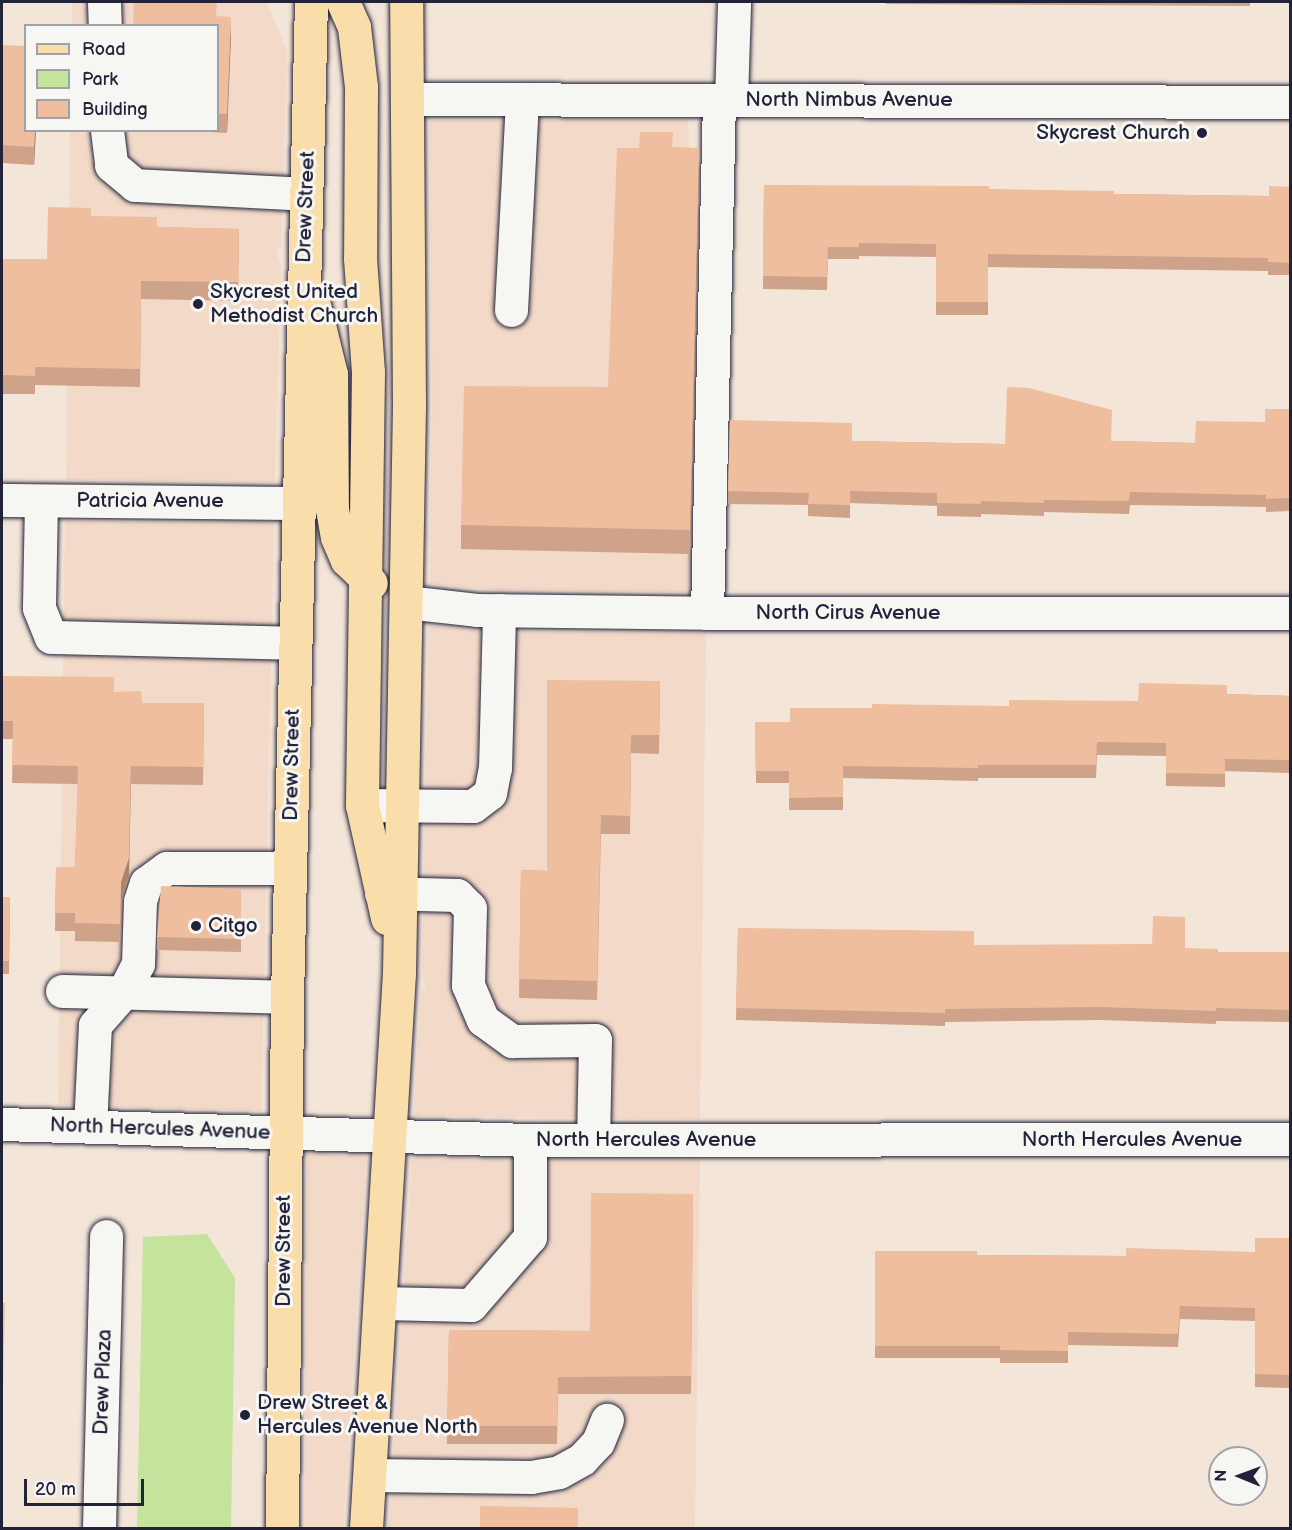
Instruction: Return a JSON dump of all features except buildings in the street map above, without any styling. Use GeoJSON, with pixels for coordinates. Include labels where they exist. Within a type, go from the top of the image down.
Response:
{"type":"FeatureCollection","features":[{"type":"Feature","properties":{"kind":"main road"},"geometry":{"type":"LineString","coordinates":[[291,2],[310,48]]}},
{"type":"Feature","properties":{"kind":"main road","name":"Drew Street"},"geometry":{"type":"LineString","coordinates":[[282,1528],[284,1133],[311,2]]}},
{"type":"Feature","properties":{"kind":"main road"},"geometry":{"type":"LineString","coordinates":[[343,2],[354,27],[361,87],[360,258],[368,372],[362,805],[391,892],[399,973],[366,1528]]}},
{"type":"Feature","properties":{"kind":"main road"},"geometry":{"type":"LineString","coordinates":[[391,892],[402,806],[410,404],[406,2]]}},
{"type":"Feature","properties":{"kind":"main road"},"geometry":{"type":"LineString","coordinates":[[304,265],[331,374],[332,509],[337,537],[347,560],[365,580],[406,602]]}},
{"type":"Feature","properties":{"kind":"street"},"geometry":{"type":"LineString","coordinates":[[104,2],[105,24]]}},
{"type":"Feature","properties":{"kind":"street"},"geometry":{"type":"LineString","coordinates":[[707,613],[725,100],[734,2]]}},
{"type":"Feature","properties":{"kind":"street","name":"North Nimbus Avenue"},"geometry":{"type":"LineString","coordinates":[[407,99],[1290,102]]}},
{"type":"Feature","properties":{"kind":"street"},"geometry":{"type":"LineString","coordinates":[[511,310],[522,99]]}},
{"type":"Feature","properties":{"kind":"street"},"geometry":{"type":"LineString","coordinates":[[107,132],[111,165],[135,184],[306,194]]}},
{"type":"Feature","properties":{"kind":"street","name":"Patricia Avenue"},"geometry":{"type":"LineString","coordinates":[[2,500],[298,503]]}},
{"type":"Feature","properties":{"kind":"street"},"geometry":{"type":"LineString","coordinates":[[40,501],[39,608],[51,637],[295,643]]}},
{"type":"Feature","properties":{"kind":"street","name":"North Cirus Avenue"},"geometry":{"type":"LineString","coordinates":[[406,602],[498,610],[707,613],[1290,613]]}},
{"type":"Feature","properties":{"kind":"street"},"geometry":{"type":"LineString","coordinates":[[362,805],[473,806],[490,794],[495,768],[498,610]]}},
{"type":"Feature","properties":{"kind":"street"},"geometry":{"type":"LineString","coordinates":[[90,1127],[95,1024],[123,993],[138,964],[140,901],[146,883],[167,868],[290,868]]}},
{"type":"Feature","properties":{"kind":"street"},"geometry":{"type":"LineString","coordinates":[[391,892],[457,895],[470,908],[468,985],[483,1020],[512,1041],[595,1040],[593,1140]]}},
{"type":"Feature","properties":{"kind":"street"},"geometry":{"type":"LineString","coordinates":[[62,991],[287,997]]}},
{"type":"Feature","properties":{"kind":"street","name":"North Hercules Avenue"},"geometry":{"type":"LineString","coordinates":[[2,1124],[530,1140],[1290,1140]]}},
{"type":"Feature","properties":{"kind":"street"},"geometry":{"type":"LineString","coordinates":[[381,1303],[471,1305],[530,1237],[530,1140]]}},
{"type":"Feature","properties":{"kind":"street","name":"Drew Plaza"},"geometry":{"type":"LineString","coordinates":[[99,1528],[106,1236]]}},
{"type":"Feature","properties":{"kind":"street"},"geometry":{"type":"LineString","coordinates":[[370,1475],[531,1478],[559,1472],[582,1459],[590,1451],[598,1442],[608,1420]]}},
{"type":"Feature","properties":{"kind":"shaded area"},"geometry":{"type":"Polygon","coordinates":[[[72,2],[267,2],[287,51],[281,248],[277,250],[281,267],[275,482],[66,480],[70,132],[219,132],[219,24],[72,24],[72,2]]]}},
{"type":"Feature","properties":{"kind":"shaded area"},"geometry":{"type":"Polygon","coordinates":[[[430,120],[688,120],[707,592],[499,590],[430,584],[432,404],[430,120]]]}},
{"type":"Feature","properties":{"kind":"shaded area"},"geometry":{"type":"Polygon","coordinates":[[[65,521],[274,523],[261,1111],[58,1105],[65,521]]]}},
{"type":"Feature","properties":{"kind":"shaded area"},"geometry":{"type":"Polygon","coordinates":[[[429,626],[476,631],[706,633],[700,1119],[414,1116],[421,994],[422,990],[426,989],[422,971],[429,626]]]}},
{"type":"Feature","properties":{"kind":"shaded area"},"geometry":{"type":"Polygon","coordinates":[[[307,1154],[366,1156],[343,1528],[305,1528],[307,1154]]]}},
{"type":"Feature","properties":{"kind":"shaded area"},"geometry":{"type":"Polygon","coordinates":[[[412,1158],[700,1160],[695,1528],[389,1528],[412,1158]]]}},
{"type":"Feature","properties":{"kind":"green space"},"geometry":{"type":"Polygon","coordinates":[[[207,1234],[235,1278],[231,1528],[137,1528],[143,1237],[207,1234]]]}},
{"type":"Feature","properties":{"kind":"place","name":"Skycrest Church"},"geometry":{"type":"Point","coordinates":[1202,133]}},
{"type":"Feature","properties":{"kind":"place","name":"Skycrest United Methodist Church"},"geometry":{"type":"Point","coordinates":[198,304]}},
{"type":"Feature","properties":{"kind":"place","name":"Citgo"},"geometry":{"type":"Point","coordinates":[196,926]}},
{"type":"Feature","properties":{"kind":"place","name":"Drew Street & Hercules Avenue North"},"geometry":{"type":"Point","coordinates":[245,1415]}}]}
